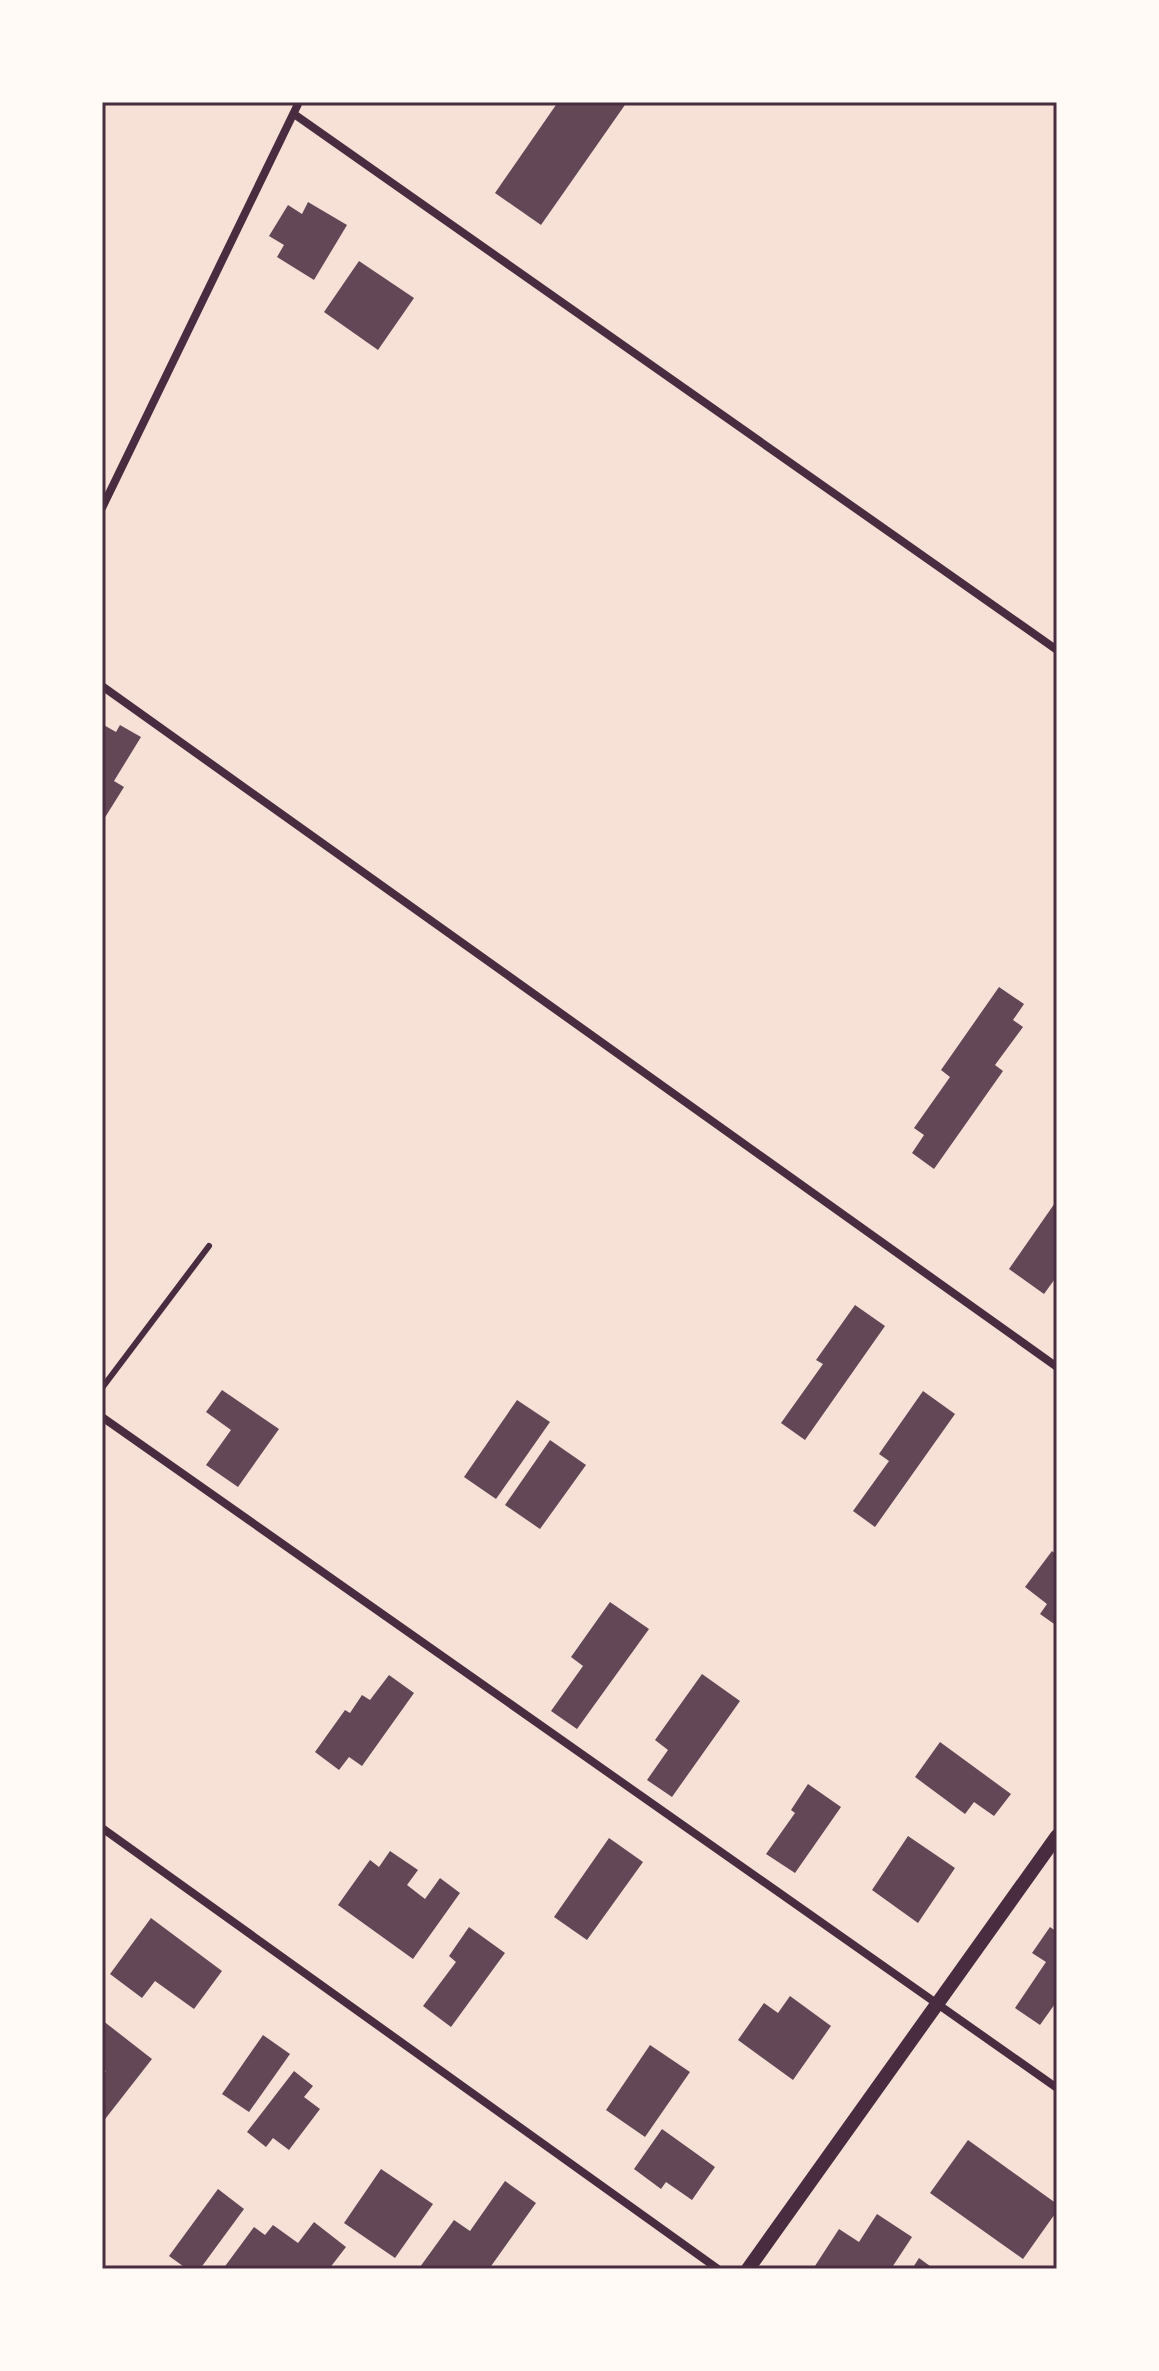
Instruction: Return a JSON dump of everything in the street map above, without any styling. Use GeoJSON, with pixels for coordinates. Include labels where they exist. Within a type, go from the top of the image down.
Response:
{"type":"FeatureCollection","features":[{"type":"Feature","properties":{"kind":"street"},"geometry":{"type":"LineString","coordinates":[[102,508],[299,102]]}},
{"type":"Feature","properties":{"kind":"street"},"geometry":{"type":"LineString","coordinates":[[294,114],[1057,650]]}},
{"type":"Feature","properties":{"kind":"street"},"geometry":{"type":"LineString","coordinates":[[102,686],[1057,1367]]}},
{"type":"Feature","properties":{"kind":"street"},"geometry":{"type":"LineString","coordinates":[[102,1417],[1057,2088]]}},
{"type":"Feature","properties":{"kind":"street"},"geometry":{"type":"LineString","coordinates":[[102,1828],[718,2269]]}},
{"type":"Feature","properties":{"kind":"street"},"geometry":{"type":"LineString","coordinates":[[748,2269],[1057,1836]]}},
{"type":"Feature","properties":{"kind":"lane"},"geometry":{"type":"LineString","coordinates":[[102,1388],[209,1246]]}},
{"type":"Feature","properties":{"kind":"building"},"geometry":{"type":"Polygon","coordinates":[[[558,102],[627,102],[541,225],[495,193],[558,102]]]}},
{"type":"Feature","properties":{"kind":"building"},"geometry":{"type":"Polygon","coordinates":[[[308,202],[347,225],[314,280],[277,257],[284,245],[269,236],[288,205],[302,214],[308,202]]]}},
{"type":"Feature","properties":{"kind":"building"},"geometry":{"type":"Polygon","coordinates":[[[359,261],[414,298],[378,350],[324,312],[359,261]]]}},
{"type":"Feature","properties":{"kind":"building"},"geometry":{"type":"Polygon","coordinates":[[[102,724],[116,732],[120,725],[141,737],[114,781],[124,787],[104,819],[102,724]]]}},
{"type":"Feature","properties":{"kind":"building"},"geometry":{"type":"Polygon","coordinates":[[[999,987],[1024,1004],[1013,1020],[1023,1027],[995,1065],[1003,1071],[934,1169],[912,1153],[924,1135],[914,1128],[950,1077],[941,1070],[999,987]]]}},
{"type":"Feature","properties":{"kind":"building"},"geometry":{"type":"Polygon","coordinates":[[[1057,1200],[1057,1276],[1044,1294],[1009,1269],[1057,1200]]]}},
{"type":"Feature","properties":{"kind":"building"},"geometry":{"type":"Polygon","coordinates":[[[855,1305],[885,1326],[805,1440],[781,1423],[823,1364],[816,1360],[855,1305]]]}},
{"type":"Feature","properties":{"kind":"building"},"geometry":{"type":"Polygon","coordinates":[[[222,1390],[279,1429],[238,1487],[206,1465],[231,1430],[206,1412],[222,1390]]]}},
{"type":"Feature","properties":{"kind":"building"},"geometry":{"type":"Polygon","coordinates":[[[923,1391],[955,1414],[875,1527],[853,1511],[889,1461],[879,1454],[923,1391]]]}},
{"type":"Feature","properties":{"kind":"building"},"geometry":{"type":"Polygon","coordinates":[[[517,1400],[550,1422],[496,1499],[464,1477],[517,1400]]]}},
{"type":"Feature","properties":{"kind":"building"},"geometry":{"type":"Polygon","coordinates":[[[550,1440],[586,1465],[540,1529],[505,1505],[550,1440]]]}},
{"type":"Feature","properties":{"kind":"building"},"geometry":{"type":"Polygon","coordinates":[[[1052,1551],[1057,1555],[1057,1626],[1040,1614],[1047,1604],[1025,1587],[1052,1551]]]}},
{"type":"Feature","properties":{"kind":"building"},"geometry":{"type":"Polygon","coordinates":[[[610,1602],[649,1629],[577,1729],[551,1711],[583,1666],[571,1657],[610,1602]]]}},
{"type":"Feature","properties":{"kind":"building"},"geometry":{"type":"Polygon","coordinates":[[[702,1674],[740,1701],[672,1797],[647,1780],[668,1750],[655,1740],[702,1674]]]}},
{"type":"Feature","properties":{"kind":"building"},"geometry":{"type":"Polygon","coordinates":[[[389,1675],[414,1693],[362,1766],[349,1757],[339,1770],[315,1752],[345,1710],[350,1713],[362,1695],[370,1700],[389,1675]]]}},
{"type":"Feature","properties":{"kind":"building"},"geometry":{"type":"Polygon","coordinates":[[[940,1742],[1011,1794],[994,1816],[974,1802],[965,1814],[915,1777],[940,1742]]]}},
{"type":"Feature","properties":{"kind":"building"},"geometry":{"type":"Polygon","coordinates":[[[808,1784],[841,1807],[795,1873],[766,1854],[795,1813],[791,1810],[808,1784]]]}},
{"type":"Feature","properties":{"kind":"building"},"geometry":{"type":"Polygon","coordinates":[[[908,1836],[955,1868],[918,1923],[872,1890],[908,1836]]]}},
{"type":"Feature","properties":{"kind":"building"},"geometry":{"type":"Polygon","coordinates":[[[609,1838],[643,1862],[587,1940],[554,1917],[609,1838]]]}},
{"type":"Feature","properties":{"kind":"building"},"geometry":{"type":"Polygon","coordinates":[[[390,1851],[418,1870],[407,1885],[425,1899],[440,1878],[460,1893],[413,1959],[338,1905],[370,1860],[379,1867],[390,1851]]]}},
{"type":"Feature","properties":{"kind":"building"},"geometry":{"type":"Polygon","coordinates":[[[151,1918],[222,1971],[194,2009],[155,1981],[142,1998],[110,1974],[151,1918]]]}},
{"type":"Feature","properties":{"kind":"building"},"geometry":{"type":"Polygon","coordinates":[[[469,1927],[505,1953],[451,2027],[423,2006],[456,1962],[449,1956],[469,1927]]]}},
{"type":"Feature","properties":{"kind":"building"},"geometry":{"type":"Polygon","coordinates":[[[1050,1927],[1057,1932],[1057,2001],[1040,2025],[1015,2008],[1046,1962],[1032,1953],[1050,1927]]]}},
{"type":"Feature","properties":{"kind":"building"},"geometry":{"type":"Polygon","coordinates":[[[790,1996],[831,2026],[793,2080],[738,2040],[764,2003],[778,2013],[790,1996]]]}},
{"type":"Feature","properties":{"kind":"building"},"geometry":{"type":"Polygon","coordinates":[[[102,2020],[152,2059],[102,2123],[102,2075],[106,2071],[102,2068],[102,2020]]]}},
{"type":"Feature","properties":{"kind":"building"},"geometry":{"type":"Polygon","coordinates":[[[263,2035],[290,2054],[249,2112],[222,2094],[263,2035]]]}},
{"type":"Feature","properties":{"kind":"building"},"geometry":{"type":"Polygon","coordinates":[[[650,2045],[690,2072],[645,2137],[606,2110],[650,2045]]]}},
{"type":"Feature","properties":{"kind":"building"},"geometry":{"type":"Polygon","coordinates":[[[294,2071],[313,2086],[304,2097],[320,2109],[289,2150],[273,2138],[266,2147],[247,2132],[294,2071]]]}},
{"type":"Feature","properties":{"kind":"building"},"geometry":{"type":"Polygon","coordinates":[[[662,2129],[715,2167],[692,2200],[666,2182],[661,2189],[634,2169],[662,2129]]]}},
{"type":"Feature","properties":{"kind":"building"},"geometry":{"type":"Polygon","coordinates":[[[968,2140],[1057,2204],[1057,2211],[1023,2259],[930,2193],[968,2140]]]}},
{"type":"Feature","properties":{"kind":"building"},"geometry":{"type":"Polygon","coordinates":[[[381,2169],[433,2204],[395,2258],[344,2223],[381,2169]]]}},
{"type":"Feature","properties":{"kind":"building"},"geometry":{"type":"Polygon","coordinates":[[[505,2181],[536,2203],[489,2269],[420,2267],[454,2220],[470,2231],[505,2181]]]}},
{"type":"Feature","properties":{"kind":"building"},"geometry":{"type":"Polygon","coordinates":[[[218,2189],[244,2209],[200,2269],[187,2269],[169,2256],[218,2189]]]}},
{"type":"Feature","properties":{"kind":"building"},"geometry":{"type":"Polygon","coordinates":[[[877,2214],[912,2237],[891,2269],[813,2269],[839,2229],[859,2242],[877,2214]]]}},
{"type":"Feature","properties":{"kind":"building"},"geometry":{"type":"Polygon","coordinates":[[[314,2222],[346,2247],[329,2269],[223,2269],[254,2227],[265,2235],[273,2225],[298,2243],[314,2222]]]}},
{"type":"Feature","properties":{"kind":"building"},"geometry":{"type":"Polygon","coordinates":[[[919,2258],[934,2269],[912,2269],[919,2258]]]}}]}
